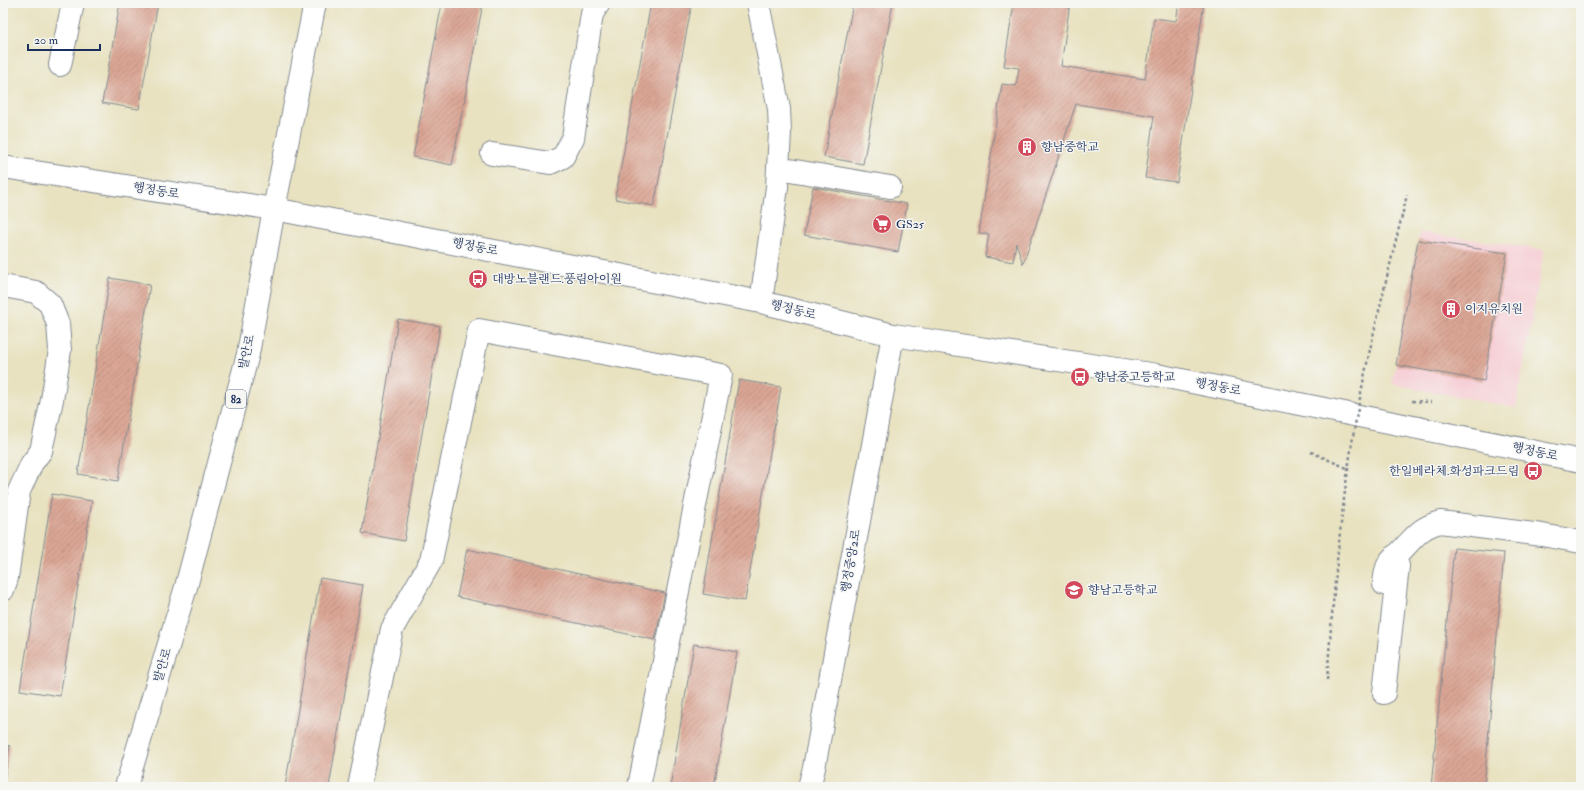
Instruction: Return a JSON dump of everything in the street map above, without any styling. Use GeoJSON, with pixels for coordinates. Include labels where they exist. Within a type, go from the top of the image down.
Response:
{"type":"FeatureCollection","features":[{"type":"Feature","properties":{"kind":"street"},"geometry":{"type":"LineString","coordinates":[[60,65],[73,3]]}},
{"type":"Feature","properties":{"kind":"street","name":"발안로"},"geometry":{"type":"LineString","coordinates":[[126,787],[186,587],[248,354],[274,209],[315,3]]}},
{"type":"Feature","properties":{"kind":"street"},"geometry":{"type":"LineString","coordinates":[[492,154],[550,163],[563,157],[573,138],[592,14],[599,3]]}},
{"type":"Feature","properties":{"kind":"street"},"geometry":{"type":"LineString","coordinates":[[758,3],[779,109],[780,132],[777,187],[761,302]]}},
{"type":"Feature","properties":{"kind":"street","name":"행정동로"},"geometry":{"type":"LineString","coordinates":[[3,167],[274,209],[761,302],[892,335],[1157,375],[1581,461]]}},
{"type":"Feature","properties":{"kind":"street"},"geometry":{"type":"LineString","coordinates":[[778,168],[890,187]]}},
{"type":"Feature","properties":{"kind":"street"},"geometry":{"type":"LineString","coordinates":[[3,286],[36,292],[50,304],[58,324],[60,350],[52,400],[41,451],[32,463],[20,491],[7,578],[3,590]]}},
{"type":"Feature","properties":{"kind":"street"},"geometry":{"type":"LineString","coordinates":[[359,787],[392,629],[431,561],[479,330],[721,375],[639,787]]}},
{"type":"Feature","properties":{"kind":"street","name":"행정중앙2로"},"geometry":{"type":"LineString","coordinates":[[809,787],[814,768],[892,335]]}},
{"type":"Feature","properties":{"kind":"street"},"geometry":{"type":"LineString","coordinates":[[1384,584],[1385,572],[1390,561],[1415,534],[1428,525],[1440,522],[1581,542]]}},
{"type":"Feature","properties":{"kind":"street"},"geometry":{"type":"LineString","coordinates":[[1384,693],[1403,548]]}},
{"type":"Feature","properties":{"kind":"path"},"geometry":{"type":"LineString","coordinates":[[1328,680],[1333,594],[1349,469],[1361,396],[1407,195]]}},
{"type":"Feature","properties":{"kind":"path"},"geometry":{"type":"LineString","coordinates":[[1311,452],[1349,469]]}},
{"type":"Feature","properties":{"kind":"shaded area"},"geometry":{"type":"Polygon","coordinates":[[[1420,232],[1544,250],[1516,408],[1392,384],[1420,232]]]}},
{"type":"Feature","properties":{"kind":"building"},"geometry":{"type":"Polygon","coordinates":[[[120,3],[158,3],[139,109],[102,103],[120,3]]]}},
{"type":"Feature","properties":{"kind":"building"},"geometry":{"type":"Polygon","coordinates":[[[442,3],[483,3],[452,165],[413,157],[442,3]]]}},
{"type":"Feature","properties":{"kind":"building"},"geometry":{"type":"Polygon","coordinates":[[[651,3],[692,3],[654,206],[615,199],[651,3]]]}},
{"type":"Feature","properties":{"kind":"building"},"geometry":{"type":"Polygon","coordinates":[[[853,3],[893,3],[863,164],[824,157],[853,3]]]}},
{"type":"Feature","properties":{"kind":"building","name":"향남중학교"},"geometry":{"type":"Polygon","coordinates":[[[1014,3],[1070,3],[1061,66],[1145,79],[1154,18],[1176,21],[1179,3],[1204,3],[1177,182],[1145,178],[1154,116],[1076,104],[1023,264],[1016,243],[1013,262],[985,257],[989,234],[979,233],[1002,84],[1016,86],[1019,68],[1004,66],[1014,3]]]}},
{"type":"Feature","properties":{"kind":"building"},"geometry":{"type":"Polygon","coordinates":[[[813,187],[907,204],[898,252],[804,235],[813,187]]]}},
{"type":"Feature","properties":{"kind":"building","name":"이지유치원"},"geometry":{"type":"Polygon","coordinates":[[[1418,240],[1507,253],[1484,381],[1396,365],[1418,240]]]}},
{"type":"Feature","properties":{"kind":"building"},"geometry":{"type":"Polygon","coordinates":[[[110,278],[150,285],[118,481],[78,474],[110,278]]]}},
{"type":"Feature","properties":{"kind":"building"},"geometry":{"type":"Polygon","coordinates":[[[398,319],[440,326],[404,541],[362,533],[398,319]]]}},
{"type":"Feature","properties":{"kind":"building"},"geometry":{"type":"Polygon","coordinates":[[[739,380],[781,387],[745,601],[703,594],[739,380]]]}},
{"type":"Feature","properties":{"kind":"building"},"geometry":{"type":"Polygon","coordinates":[[[52,494],[92,501],[60,696],[20,690],[52,494]]]}},
{"type":"Feature","properties":{"kind":"building"},"geometry":{"type":"Polygon","coordinates":[[[1454,548],[1504,553],[1484,787],[1431,787],[1454,548]]]}},
{"type":"Feature","properties":{"kind":"building"},"geometry":{"type":"Polygon","coordinates":[[[467,549],[665,593],[655,640],[457,597],[467,549]]]}},
{"type":"Feature","properties":{"kind":"building"},"geometry":{"type":"Polygon","coordinates":[[[320,578],[363,585],[329,787],[285,787],[320,578]]]}},
{"type":"Feature","properties":{"kind":"building"},"geometry":{"type":"Polygon","coordinates":[[[694,644],[737,652],[714,787],[670,787],[694,644]]]}},
{"type":"Feature","properties":{"kind":"building"},"geometry":{"type":"Polygon","coordinates":[[[3,744],[10,746],[4,781],[3,780],[3,744]]]}},
{"type":"Feature","properties":{"kind":"place","name":"향남중학교"},"geometry":{"type":"Point","coordinates":[1027,147]}},
{"type":"Feature","properties":{"kind":"place","name":"GS25"},"geometry":{"type":"Point","coordinates":[882,224]}},
{"type":"Feature","properties":{"kind":"place","name":"대방노블랜드.풍림아이원"},"geometry":{"type":"Point","coordinates":[478,279]}},
{"type":"Feature","properties":{"kind":"place","name":"이지유치원"},"geometry":{"type":"Point","coordinates":[1451,309]}},
{"type":"Feature","properties":{"kind":"place","name":"향남중고등학교"},"geometry":{"type":"Point","coordinates":[1080,377]}},
{"type":"Feature","properties":{"kind":"place","name":"한일베라체.화성파크드림"},"geometry":{"type":"Point","coordinates":[1533,471]}},
{"type":"Feature","properties":{"kind":"place","name":"향남고등학교"},"geometry":{"type":"Point","coordinates":[1074,590]}}]}
